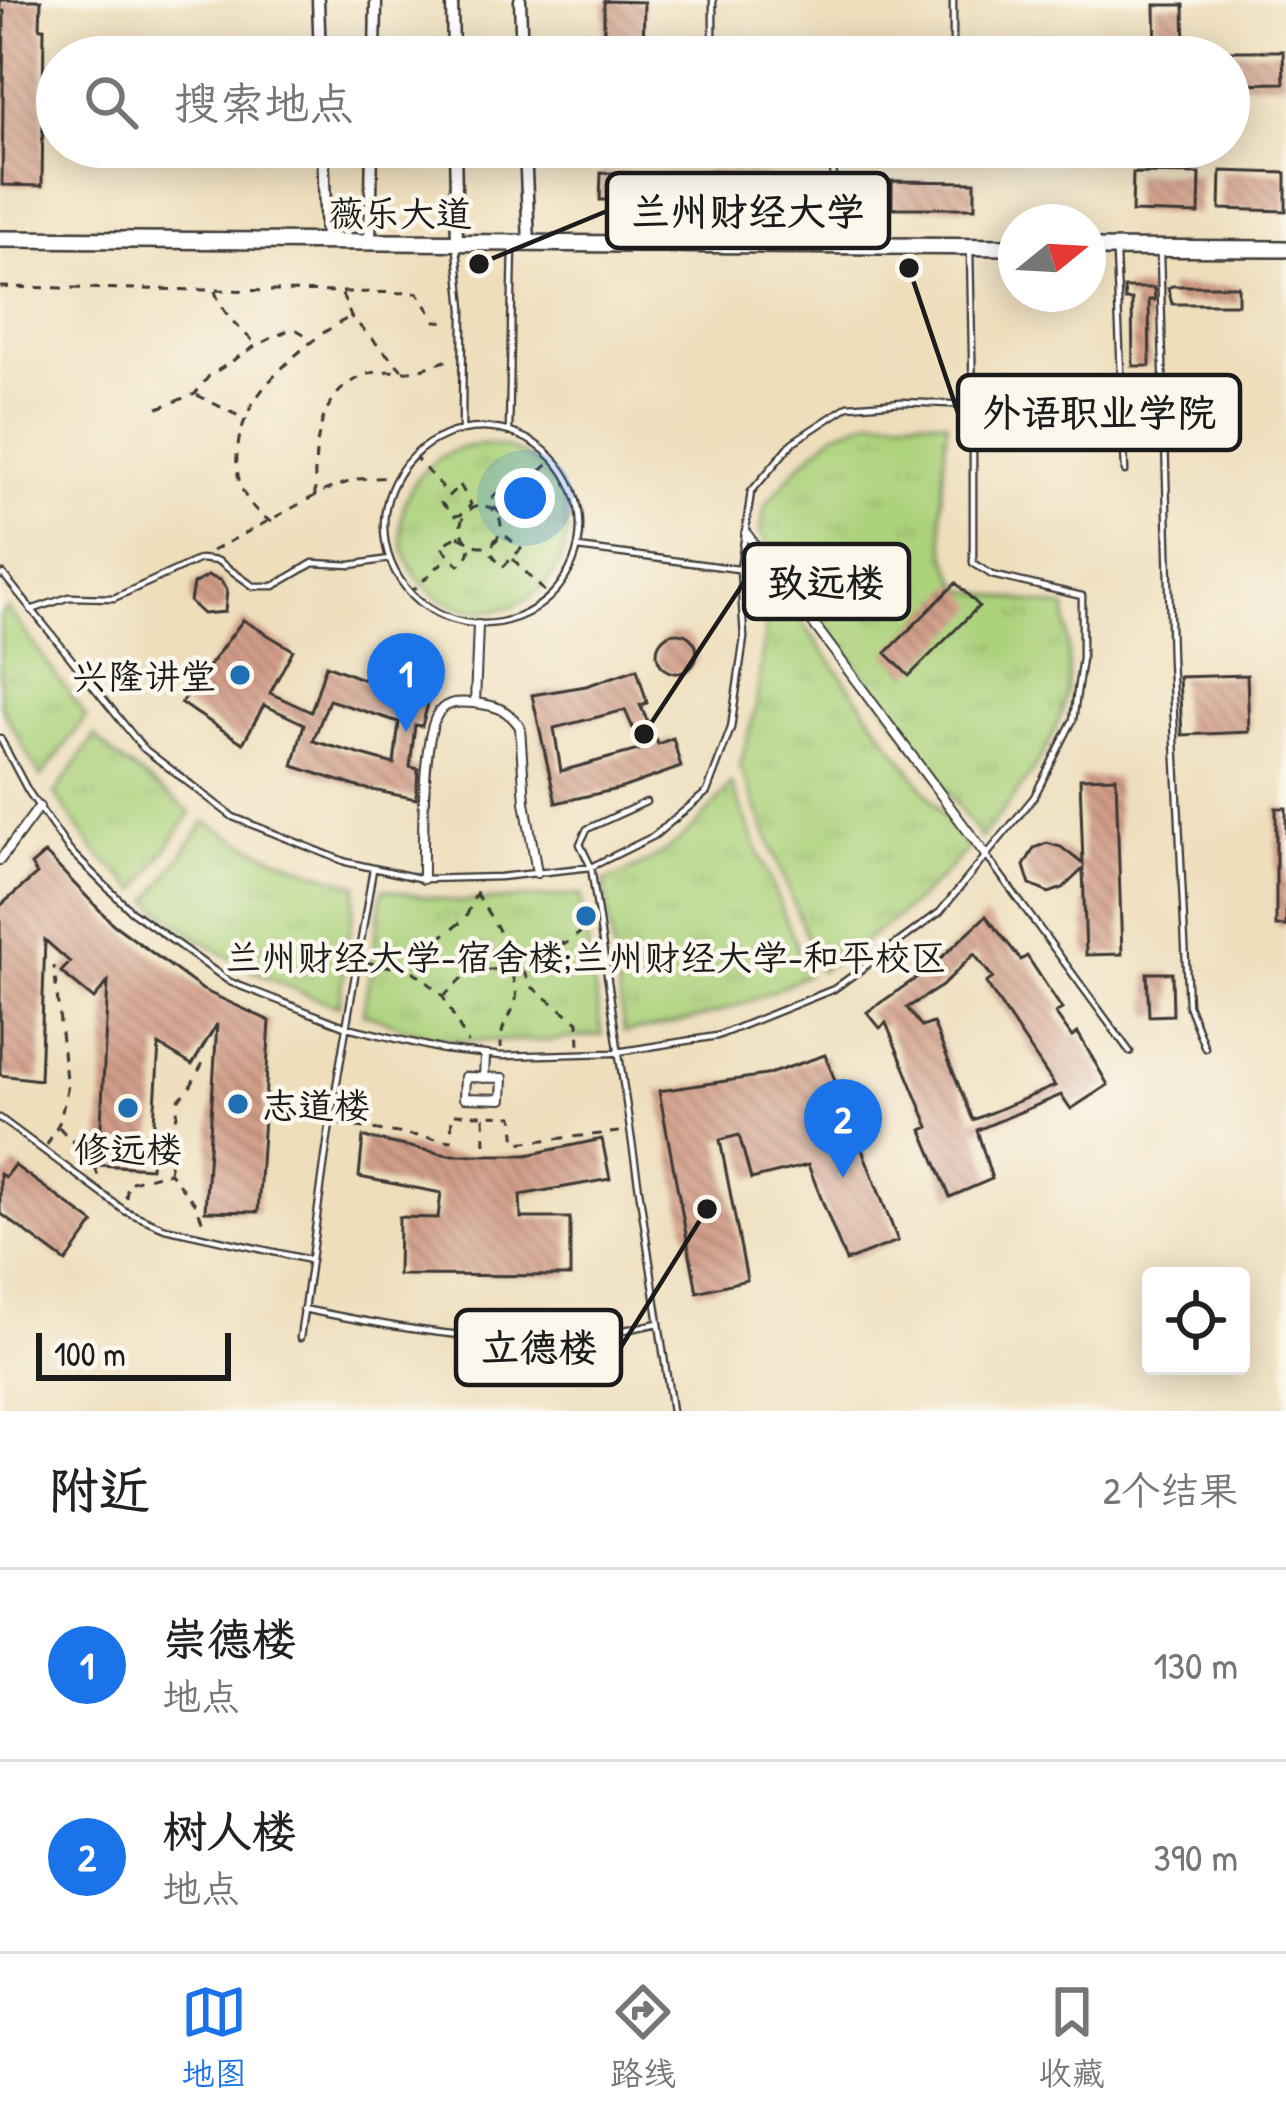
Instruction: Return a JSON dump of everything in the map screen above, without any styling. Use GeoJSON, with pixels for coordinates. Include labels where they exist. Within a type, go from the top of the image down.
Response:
{"type":"FeatureCollection","features":[{"type":"Feature","properties":{"kind":"main road","name":"薇乐大道"},"geometry":{"type":"LineString","coordinates":[[0,238],[998,247]]}},
{"type":"Feature","properties":{"kind":"main road"},"geometry":{"type":"LineString","coordinates":[[1106,248],[1286,249]]}},
{"type":"Feature","properties":{"kind":"street"},"geometry":{"type":"LineString","coordinates":[[318,0],[319,36]]}},
{"type":"Feature","properties":{"kind":"street"},"geometry":{"type":"LineString","coordinates":[[375,36],[376,0]]}},
{"type":"Feature","properties":{"kind":"street"},"geometry":{"type":"LineString","coordinates":[[452,0],[453,36]]}},
{"type":"Feature","properties":{"kind":"street"},"geometry":{"type":"LineString","coordinates":[[520,0],[521,36]]}},
{"type":"Feature","properties":{"kind":"street"},"geometry":{"type":"LineString","coordinates":[[324,168],[326,242]]}},
{"type":"Feature","properties":{"kind":"street"},"geometry":{"type":"LineString","coordinates":[[370,242],[372,168]]}},
{"type":"Feature","properties":{"kind":"street"},"geometry":{"type":"LineString","coordinates":[[455,168],[457,243]]}},
{"type":"Feature","properties":{"kind":"street"},"geometry":{"type":"LineString","coordinates":[[521,243],[524,168]]}},
{"type":"Feature","properties":{"kind":"street"},"geometry":{"type":"LineString","coordinates":[[746,533],[985,854]]}},
{"type":"Feature","properties":{"kind":"street"},"geometry":{"type":"LineString","coordinates":[[476,703],[478,625]]}},
{"type":"Feature","properties":{"kind":"street"},"geometry":{"type":"LineString","coordinates":[[423,879],[423,802],[436,716],[448,704],[476,703],[505,710],[520,727],[525,802],[537,873]]}},
{"type":"Feature","properties":{"kind":"street"},"geometry":{"type":"LineString","coordinates":[[0,860],[39,807]]}},
{"type":"Feature","properties":{"kind":"street"},"geometry":{"type":"LineString","coordinates":[[484,1078],[485,1056]]}},
{"type":"Feature","properties":{"kind":"street"},"geometry":{"type":"LineString","coordinates":[[465,1077],[484,1078],[502,1078],[502,1099],[464,1098],[465,1077]]}},
{"type":"Feature","properties":{"kind":"street"},"geometry":{"type":"LineString","coordinates":[[484,1099],[484,1116]]}},
{"type":"Feature","properties":{"kind":"lane"},"geometry":{"type":"LineString","coordinates":[[713,0],[713,36]]}},
{"type":"Feature","properties":{"kind":"lane"},"geometry":{"type":"LineString","coordinates":[[953,0],[953,36]]}},
{"type":"Feature","properties":{"kind":"lane"},"geometry":{"type":"LineString","coordinates":[[834,168],[836,246]]}},
{"type":"Feature","properties":{"kind":"lane"},"geometry":{"type":"LineString","coordinates":[[457,243],[463,322],[462,429]]}},
{"type":"Feature","properties":{"kind":"lane"},"geometry":{"type":"LineString","coordinates":[[509,430],[521,243]]}},
{"type":"Feature","properties":{"kind":"lane"},"geometry":{"type":"LineString","coordinates":[[0,738],[69,850],[131,911],[230,982],[347,1027],[473,1055],[617,1052],[717,1036],[835,988],[940,912],[1034,797],[1073,720],[1082,658],[1082,596],[992,575],[973,563],[970,247]]}},
{"type":"Feature","properties":{"kind":"lane"},"geometry":{"type":"LineString","coordinates":[[1115,248],[1125,471]]}},
{"type":"Feature","properties":{"kind":"lane"},"geometry":{"type":"LineString","coordinates":[[1160,248],[1171,659],[1189,1005],[1204,1048]]}},
{"type":"Feature","properties":{"kind":"lane"},"geometry":{"type":"LineString","coordinates":[[0,576],[142,748],[233,817],[346,862],[423,879],[590,867],[654,836],[706,792],[731,728],[744,638],[740,569],[751,492],[793,442],[848,406],[901,402],[974,406]]}},
{"type":"Feature","properties":{"kind":"lane"},"geometry":{"type":"LineString","coordinates":[[462,429],[509,430],[554,459],[569,480],[578,507],[578,548],[550,597],[515,619],[478,625],[446,618],[410,592],[389,559],[384,517],[396,477],[413,455],[436,438],[462,429]]}},
{"type":"Feature","properties":{"kind":"lane"},"geometry":{"type":"LineString","coordinates":[[578,548],[740,569]]}},
{"type":"Feature","properties":{"kind":"lane"},"geometry":{"type":"LineString","coordinates":[[31,610],[69,597],[114,598],[200,559],[218,562],[253,586],[274,586],[314,563],[352,565],[389,559]]}},
{"type":"Feature","properties":{"kind":"lane"},"geometry":{"type":"LineString","coordinates":[[646,802],[587,829],[580,844],[590,867],[672,1411]]}},
{"type":"Feature","properties":{"kind":"lane"},"geometry":{"type":"LineString","coordinates":[[985,854],[1130,1052]]}},
{"type":"Feature","properties":{"kind":"lane"},"geometry":{"type":"LineString","coordinates":[[300,1338],[373,868]]}},
{"type":"Feature","properties":{"kind":"lane"},"geometry":{"type":"LineString","coordinates":[[0,1118],[124,1211],[164,1228],[310,1261]]}},
{"type":"Feature","properties":{"kind":"lane"},"geometry":{"type":"LineString","coordinates":[[302,1309],[428,1334],[506,1341],[601,1337],[658,1323]]}},
{"type":"Feature","properties":{"kind":"path"},"geometry":{"type":"LineString","coordinates":[[0,287],[418,293],[436,321],[463,322]]}},
{"type":"Feature","properties":{"kind":"path"},"geometry":{"type":"LineString","coordinates":[[215,290],[230,320],[257,345]]}},
{"type":"Feature","properties":{"kind":"path"},"geometry":{"type":"LineString","coordinates":[[342,291],[351,316],[404,371]]}},
{"type":"Feature","properties":{"kind":"path"},"geometry":{"type":"LineString","coordinates":[[272,522],[248,504],[241,491],[237,451],[252,404],[312,339],[351,316]]}},
{"type":"Feature","properties":{"kind":"path"},"geometry":{"type":"LineString","coordinates":[[158,408],[195,394],[209,376],[287,331],[297,330],[312,339]]}},
{"type":"Feature","properties":{"kind":"path"},"geometry":{"type":"LineString","coordinates":[[315,497],[315,442],[326,410],[347,384],[369,373],[404,371],[463,356]]}},
{"type":"Feature","properties":{"kind":"path"},"geometry":{"type":"LineString","coordinates":[[195,394],[247,420]]}},
{"type":"Feature","properties":{"kind":"path"},"geometry":{"type":"LineString","coordinates":[[413,455],[449,495]]}},
{"type":"Feature","properties":{"kind":"path"},"geometry":{"type":"LineString","coordinates":[[512,496],[554,459]]}},
{"type":"Feature","properties":{"kind":"path"},"geometry":{"type":"LineString","coordinates":[[200,559],[356,479],[396,477]]}},
{"type":"Feature","properties":{"kind":"path"},"geometry":{"type":"LineString","coordinates":[[467,512],[452,515],[441,503],[460,484],[470,500],[467,512],[461,523],[466,540],[470,548],[468,557],[458,566],[441,546],[453,537],[466,540],[477,546],[495,541],[502,536],[521,549],[503,567],[491,554],[495,541],[501,530],[495,512],[491,501],[503,486],[522,506],[508,516],[495,512],[484,506],[467,512]]}},
{"type":"Feature","properties":{"kind":"path"},"geometry":{"type":"LineString","coordinates":[[410,592],[450,556]]}},
{"type":"Feature","properties":{"kind":"path"},"geometry":{"type":"LineString","coordinates":[[512,558],[550,597]]}},
{"type":"Feature","properties":{"kind":"path"},"geometry":{"type":"LineString","coordinates":[[413,971],[440,938],[466,919],[483,878]]}},
{"type":"Feature","properties":{"kind":"path"},"geometry":{"type":"LineString","coordinates":[[476,893],[506,936],[517,994],[501,1030],[502,1056]]}},
{"type":"Feature","properties":{"kind":"path"},"geometry":{"type":"LineString","coordinates":[[443,997],[469,972],[512,965],[527,949],[549,940],[565,944],[598,919]]}},
{"type":"Feature","properties":{"kind":"path"},"geometry":{"type":"LineString","coordinates":[[358,960],[413,971],[443,997],[473,1055]]}},
{"type":"Feature","properties":{"kind":"path"},"geometry":{"type":"LineString","coordinates":[[512,965],[578,1022],[578,1054]]}},
{"type":"Feature","properties":{"kind":"path"},"geometry":{"type":"LineString","coordinates":[[42,1152],[58,1125],[67,1089],[54,966]]}},
{"type":"Feature","properties":{"kind":"path"},"geometry":{"type":"LineString","coordinates":[[206,1058],[179,1099],[169,1172],[196,1205],[208,1238]]}},
{"type":"Feature","properties":{"kind":"path"},"geometry":{"type":"LineString","coordinates":[[330,1123],[452,1141],[452,1114],[513,1117],[516,1143],[629,1131]]}},
{"type":"Feature","properties":{"kind":"path"},"geometry":{"type":"LineString","coordinates":[[484,1116],[485,1146]]}},
{"type":"Feature","properties":{"kind":"path"},"geometry":{"type":"LineString","coordinates":[[58,1125],[89,1155],[103,1196]]}},
{"type":"Feature","properties":{"kind":"path"},"geometry":{"type":"LineString","coordinates":[[124,1211],[128,1183],[169,1172]]}},
{"type":"Feature","properties":{"kind":"green space"},"geometry":{"type":"Polygon","coordinates":[[[873,419],[947,421],[943,532],[953,573],[964,590],[1066,608],[1068,673],[1054,733],[1033,771],[981,838],[760,533],[765,506],[799,465],[835,433],[873,419]]]}},
{"type":"Feature","properties":{"kind":"green space"},"geometry":{"type":"Polygon","coordinates":[[[484,445],[516,451],[543,469],[561,496],[567,528],[561,560],[543,587],[516,605],[484,611],[452,605],[425,587],[407,560],[401,528],[407,496],[425,469],[452,451],[484,445]]]}},
{"type":"Feature","properties":{"kind":"green space"},"geometry":{"type":"Polygon","coordinates":[[[760,564],[968,849],[898,916],[820,971],[740,766],[756,706],[767,612],[760,564]]]}},
{"type":"Feature","properties":{"kind":"green space"},"geometry":{"type":"Polygon","coordinates":[[[8,608],[86,717],[41,778],[0,704],[0,614],[8,608]]]}},
{"type":"Feature","properties":{"kind":"green space"},"geometry":{"type":"Polygon","coordinates":[[[95,736],[113,755],[191,812],[138,891],[94,850],[55,794],[95,736]]]}},
{"type":"Feature","properties":{"kind":"green space"},"geometry":{"type":"Polygon","coordinates":[[[731,783],[808,974],[719,1012],[624,1032],[604,882],[675,843],[731,783]]]}},
{"type":"Feature","properties":{"kind":"green space"},"geometry":{"type":"Polygon","coordinates":[[[205,821],[278,858],[357,885],[339,1006],[239,963],[150,901],[205,821]]]}},
{"type":"Feature","properties":{"kind":"green space"},"geometry":{"type":"Polygon","coordinates":[[[383,889],[457,902],[580,895],[602,1035],[547,1041],[440,1040],[363,1013],[383,889]]]}},
{"type":"Feature","properties":{"kind":"building"},"geometry":{"type":"Polygon","coordinates":[[[0,0],[41,0],[44,36],[36,36],[36,168],[42,168],[42,186],[2,185],[4,11],[0,11],[0,0]]]}},
{"type":"Feature","properties":{"kind":"building"},"geometry":{"type":"Polygon","coordinates":[[[604,1],[644,2],[643,36],[604,36],[604,1]]]}},
{"type":"Feature","properties":{"kind":"building"},"geometry":{"type":"Polygon","coordinates":[[[1155,5],[1184,5],[1185,36],[1156,36],[1155,5]]]}},
{"type":"Feature","properties":{"kind":"building"},"geometry":{"type":"Polygon","coordinates":[[[1250,51],[1283,51],[1284,83],[1250,84],[1250,51]]]}},
{"type":"Feature","properties":{"kind":"building"},"geometry":{"type":"Polygon","coordinates":[[[708,171],[765,176],[764,200],[600,200],[601,173],[708,175],[708,171]]]}},
{"type":"Feature","properties":{"kind":"building"},"geometry":{"type":"Polygon","coordinates":[[[1221,171],[1286,173],[1286,211],[1220,209],[1221,171]]]}},
{"type":"Feature","properties":{"kind":"building"},"geometry":{"type":"Polygon","coordinates":[[[1133,173],[1200,174],[1199,214],[1132,212],[1133,173]]]}},
{"type":"Feature","properties":{"kind":"building"},"geometry":{"type":"Polygon","coordinates":[[[892,181],[975,182],[975,208],[892,208],[892,181]]]}},
{"type":"Feature","properties":{"kind":"building"},"geometry":{"type":"Polygon","coordinates":[[[1238,286],[1238,304],[1172,304],[1168,288],[1238,286]]]}},
{"type":"Feature","properties":{"kind":"building"},"geometry":{"type":"Polygon","coordinates":[[[1124,288],[1154,288],[1155,300],[1149,300],[1150,366],[1133,366],[1132,300],[1125,300],[1124,288]]]}},
{"type":"Feature","properties":{"kind":"building"},"geometry":{"type":"Polygon","coordinates":[[[208,576],[220,580],[227,590],[225,612],[203,614],[190,602],[193,584],[208,576]]]}},
{"type":"Feature","properties":{"kind":"building"},"geometry":{"type":"Polygon","coordinates":[[[956,583],[979,606],[909,676],[886,653],[956,583]]]}},
{"type":"Feature","properties":{"kind":"building"},"geometry":{"type":"Polygon","coordinates":[[[243,620],[293,650],[270,693],[311,712],[326,665],[378,685],[430,696],[422,726],[415,725],[410,767],[418,769],[416,799],[293,766],[304,724],[264,705],[243,743],[181,703],[243,620]],[[329,700],[313,741],[394,764],[399,722],[329,700]]]}},
{"type":"Feature","properties":{"kind":"building"},"geometry":{"type":"Polygon","coordinates":[[[677,633],[691,639],[697,653],[691,667],[677,673],[663,667],[657,653],[663,639],[677,633]]]}},
{"type":"Feature","properties":{"kind":"building"},"geometry":{"type":"Polygon","coordinates":[[[637,669],[647,703],[640,705],[658,744],[673,738],[681,767],[622,788],[556,803],[532,695],[586,686],[637,669]],[[625,710],[554,728],[561,771],[642,749],[625,710]]]}},
{"type":"Feature","properties":{"kind":"building"},"geometry":{"type":"Polygon","coordinates":[[[1247,675],[1249,732],[1182,735],[1179,677],[1247,675]]]}},
{"type":"Feature","properties":{"kind":"building"},"geometry":{"type":"Polygon","coordinates":[[[1116,777],[1122,954],[1086,955],[1083,869],[1063,888],[1049,893],[1030,885],[1024,866],[1034,848],[1047,843],[1083,864],[1080,778],[1116,777]]]}},
{"type":"Feature","properties":{"kind":"building"},"geometry":{"type":"Polygon","coordinates":[[[1276,808],[1286,808],[1286,926],[1276,926],[1276,808]]]}},
{"type":"Feature","properties":{"kind":"building"},"geometry":{"type":"Polygon","coordinates":[[[45,853],[113,924],[203,990],[270,1021],[258,1212],[205,1211],[217,1024],[192,1065],[159,1045],[151,1168],[99,1165],[108,982],[94,999],[61,972],[70,962],[45,940],[40,1080],[0,1075],[0,906],[37,874],[31,865],[45,853]]]}},
{"type":"Feature","properties":{"kind":"building"},"geometry":{"type":"Polygon","coordinates":[[[986,916],[1021,960],[1027,956],[1062,1009],[1055,1013],[1072,1037],[1078,1033],[1108,1085],[1071,1109],[1061,1095],[977,1130],[992,1179],[950,1197],[922,1130],[929,1127],[886,1023],[880,1028],[867,1012],[928,970],[986,916]],[[974,954],[942,986],[907,1008],[922,1027],[933,1023],[973,1120],[1055,1086],[986,983],[993,978],[974,954]]]}},
{"type":"Feature","properties":{"kind":"building"},"geometry":{"type":"Polygon","coordinates":[[[1147,973],[1172,973],[1173,1015],[1149,1016],[1147,973]]]}},
{"type":"Feature","properties":{"kind":"building"},"geometry":{"type":"Polygon","coordinates":[[[825,1055],[898,1241],[846,1261],[808,1165],[751,1179],[739,1135],[720,1140],[747,1280],[697,1292],[659,1091],[766,1075],[825,1055]]]}},
{"type":"Feature","properties":{"kind":"building"},"geometry":{"type":"Polygon","coordinates":[[[363,1137],[448,1155],[527,1155],[602,1139],[610,1179],[520,1195],[521,1218],[570,1218],[570,1276],[398,1275],[399,1217],[438,1218],[441,1193],[359,1177],[363,1137]]]}},
{"type":"Feature","properties":{"kind":"building"},"geometry":{"type":"Polygon","coordinates":[[[14,1165],[94,1223],[66,1262],[0,1213],[0,1174],[5,1177],[14,1165]]]}},
{"type":"Feature","properties":{"kind":"place","name":"兰州财经大学"},"geometry":{"type":"Point","coordinates":[479,264]}},
{"type":"Feature","properties":{"kind":"place","name":"外语职业学院"},"geometry":{"type":"Point","coordinates":[909,268]}},
{"type":"Feature","properties":{"kind":"place","name":"兴隆讲堂"},"geometry":{"type":"Point","coordinates":[240,675]}},
{"type":"Feature","properties":{"kind":"place","name":"崇德楼"},"geometry":{"type":"Point","coordinates":[406,732]}},
{"type":"Feature","properties":{"kind":"place","name":"致远楼"},"geometry":{"type":"Point","coordinates":[644,734]}},
{"type":"Feature","properties":{"kind":"place","name":"兰州财经大学-宿舍楼;兰州财经大学-和平校区"},"geometry":{"type":"Point","coordinates":[586,916]}},
{"type":"Feature","properties":{"kind":"place","name":"志道楼"},"geometry":{"type":"Point","coordinates":[238,1104]}},
{"type":"Feature","properties":{"kind":"place","name":"修远楼"},"geometry":{"type":"Point","coordinates":[128,1108]}},
{"type":"Feature","properties":{"kind":"place","name":"树人楼"},"geometry":{"type":"Point","coordinates":[843,1178]}},
{"type":"Feature","properties":{"kind":"place","name":"立德楼"},"geometry":{"type":"Point","coordinates":[707,1209]}}]}
